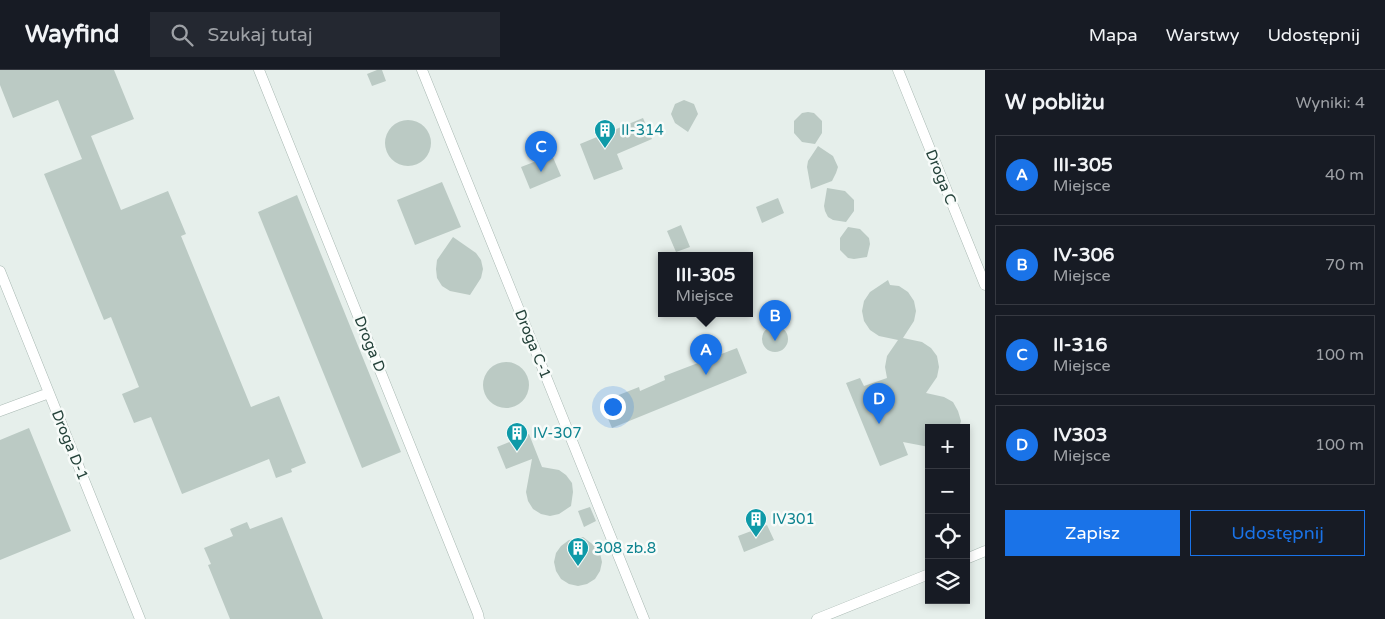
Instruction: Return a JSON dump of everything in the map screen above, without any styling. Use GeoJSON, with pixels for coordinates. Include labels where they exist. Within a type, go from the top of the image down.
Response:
{"type":"FeatureCollection","features":[{"type":"Feature","properties":{"kind":"lane","name":"Droga D"},"geometry":{"type":"LineString","coordinates":[[259,70],[475,604],[479,619]]}},
{"type":"Feature","properties":{"kind":"lane","name":"Droga C-1"},"geometry":{"type":"LineString","coordinates":[[422,70],[644,619]]}},
{"type":"Feature","properties":{"kind":"lane","name":"Droga C"},"geometry":{"type":"LineString","coordinates":[[898,70],[985,285]]}},
{"type":"Feature","properties":{"kind":"lane","name":"Droga D-1"},"geometry":{"type":"LineString","coordinates":[[0,271],[140,619]]}},
{"type":"Feature","properties":{"kind":"lane"},"geometry":{"type":"LineString","coordinates":[[0,411],[49,393]]}},
{"type":"Feature","properties":{"kind":"lane"},"geometry":{"type":"LineString","coordinates":[[970,557],[985,551]]}},
{"type":"Feature","properties":{"kind":"lane"},"geometry":{"type":"LineString","coordinates":[[817,619],[925,576]]}},
{"type":"Feature","properties":{"kind":"building"},"geometry":{"type":"Polygon","coordinates":[[[0,70],[114,70],[134,119],[91,136],[121,210],[168,191],[186,234],[181,236],[251,407],[279,396],[306,463],[291,469],[292,472],[276,478],[269,459],[182,494],[151,417],[134,423],[122,394],[139,387],[111,317],[104,320],[44,174],[82,159],[58,100],[13,118],[0,85],[0,70]]]}},
{"type":"Feature","properties":{"kind":"building"},"geometry":{"type":"Polygon","coordinates":[[[382,70],[386,81],[372,86],[367,74],[382,70]]]}},
{"type":"Feature","properties":{"kind":"building"},"geometry":{"type":"Polygon","coordinates":[[[684,100],[694,104],[698,114],[688,132],[675,123],[671,114],[675,104],[684,100]]]}},
{"type":"Feature","properties":{"kind":"building"},"geometry":{"type":"Polygon","coordinates":[[[802,113],[814,113],[822,121],[822,133],[815,144],[802,142],[794,133],[794,121],[802,113]]]}},
{"type":"Feature","properties":{"kind":"building","name":"II-314"},"geometry":{"type":"Polygon","coordinates":[[[643,118],[652,139],[617,154],[623,169],[594,180],[580,144],[643,118]]]}},
{"type":"Feature","properties":{"kind":"building"},"geometry":{"type":"Polygon","coordinates":[[[413,120],[425,126],[430,134],[430,152],[425,160],[417,165],[403,166],[391,160],[386,152],[385,138],[391,126],[399,121],[413,120]]]}},
{"type":"Feature","properties":{"kind":"building"},"geometry":{"type":"Polygon","coordinates":[[[818,146],[833,156],[838,167],[832,181],[811,189],[807,167],[808,161],[818,146]]]}},
{"type":"Feature","properties":{"kind":"building"},"geometry":{"type":"Polygon","coordinates":[[[552,155],[561,176],[530,189],[521,167],[552,155]]]}},
{"type":"Feature","properties":{"kind":"building"},"geometry":{"type":"Polygon","coordinates":[[[442,182],[461,227],[415,245],[397,200],[442,182]]]}},
{"type":"Feature","properties":{"kind":"building"},"geometry":{"type":"Polygon","coordinates":[[[827,188],[845,191],[854,200],[854,211],[846,222],[833,220],[828,217],[824,206],[827,188]]]}},
{"type":"Feature","properties":{"kind":"building"},"geometry":{"type":"Polygon","coordinates":[[[297,195],[401,452],[362,468],[258,212],[297,195]]]}},
{"type":"Feature","properties":{"kind":"building"},"geometry":{"type":"Polygon","coordinates":[[[778,198],[784,213],[762,223],[756,207],[778,198]]]}},
{"type":"Feature","properties":{"kind":"building"},"geometry":{"type":"Polygon","coordinates":[[[681,225],[690,247],[676,252],[667,231],[681,225]]]}},
{"type":"Feature","properties":{"kind":"building"},"geometry":{"type":"Polygon","coordinates":[[[848,227],[860,229],[869,238],[870,244],[867,257],[848,258],[840,250],[840,238],[848,227]]]}},
{"type":"Feature","properties":{"kind":"building"},"geometry":{"type":"Polygon","coordinates":[[[453,237],[476,253],[481,260],[483,269],[481,278],[470,295],[450,291],[442,286],[437,278],[437,260],[453,237]]]}},
{"type":"Feature","properties":{"kind":"building"},"geometry":{"type":"Polygon","coordinates":[[[888,280],[890,285],[899,286],[908,292],[914,301],[916,311],[914,321],[903,338],[922,342],[931,348],[937,356],[939,367],[937,377],[926,393],[944,397],[953,402],[961,421],[960,424],[925,424],[925,446],[903,442],[908,455],[880,466],[846,383],[860,378],[864,386],[887,378],[885,367],[887,356],[898,340],[879,336],[870,330],[864,321],[862,311],[864,301],[870,292],[888,280]]]}},
{"type":"Feature","properties":{"kind":"building"},"geometry":{"type":"Polygon","coordinates":[[[775,326],[784,330],[788,339],[784,348],[775,352],[766,348],[762,339],[766,330],[775,326]]]}},
{"type":"Feature","properties":{"kind":"building"},"geometry":{"type":"Polygon","coordinates":[[[737,348],[747,373],[612,428],[601,402],[639,387],[640,391],[665,380],[664,376],[737,348]]]}},
{"type":"Feature","properties":{"kind":"building"},"geometry":{"type":"Polygon","coordinates":[[[501,362],[511,362],[523,368],[528,376],[528,394],[523,402],[515,407],[501,408],[493,405],[486,398],[483,390],[483,380],[486,372],[493,365],[501,362]]]}},
{"type":"Feature","properties":{"kind":"building"},"geometry":{"type":"Polygon","coordinates":[[[29,428],[71,531],[0,560],[0,440],[29,428]]]}},
{"type":"Feature","properties":{"kind":"building"},"geometry":{"type":"Polygon","coordinates":[[[529,434],[542,467],[559,470],[572,483],[571,506],[559,514],[550,516],[541,514],[533,509],[528,501],[526,492],[532,459],[506,469],[497,447],[529,434]]]}},
{"type":"Feature","properties":{"kind":"building"},"geometry":{"type":"Polygon","coordinates":[[[590,507],[596,521],[584,527],[578,511],[590,507]]]}},
{"type":"Feature","properties":{"kind":"building"},"geometry":{"type":"Polygon","coordinates":[[[282,517],[323,619],[230,619],[208,565],[211,564],[204,548],[233,536],[230,529],[247,522],[250,529],[282,517]]]}},
{"type":"Feature","properties":{"kind":"building","name":"IV301"},"geometry":{"type":"Polygon","coordinates":[[[767,525],[774,540],[744,552],[738,536],[767,525]]]}},
{"type":"Feature","properties":{"kind":"building","name":"308 zb.8"},"geometry":{"type":"Polygon","coordinates":[[[583,537],[595,546],[600,553],[602,562],[600,571],[595,579],[587,584],[578,586],[569,584],[561,579],[556,571],[554,562],[556,553],[561,546],[569,540],[583,537]]]}},
{"type":"Feature","properties":{"kind":"place","name":"II-314"},"geometry":{"type":"Point","coordinates":[605,149]}},
{"type":"Feature","properties":{"kind":"place","name":"II-316"},"geometry":{"type":"Point","coordinates":[541,172]}},
{"type":"Feature","properties":{"kind":"place","name":"IV-306"},"geometry":{"type":"Point","coordinates":[775,341]}},
{"type":"Feature","properties":{"kind":"place","name":"III-305"},"geometry":{"type":"Point","coordinates":[706,375]}},
{"type":"Feature","properties":{"kind":"place","name":"IV303"},"geometry":{"type":"Point","coordinates":[879,424]}},
{"type":"Feature","properties":{"kind":"place","name":"IV-307"},"geometry":{"type":"Point","coordinates":[517,452]}},
{"type":"Feature","properties":{"kind":"place","name":"IV301"},"geometry":{"type":"Point","coordinates":[756,538]}},
{"type":"Feature","properties":{"kind":"place","name":"308 zb.8"},"geometry":{"type":"Point","coordinates":[578,567]}}]}
